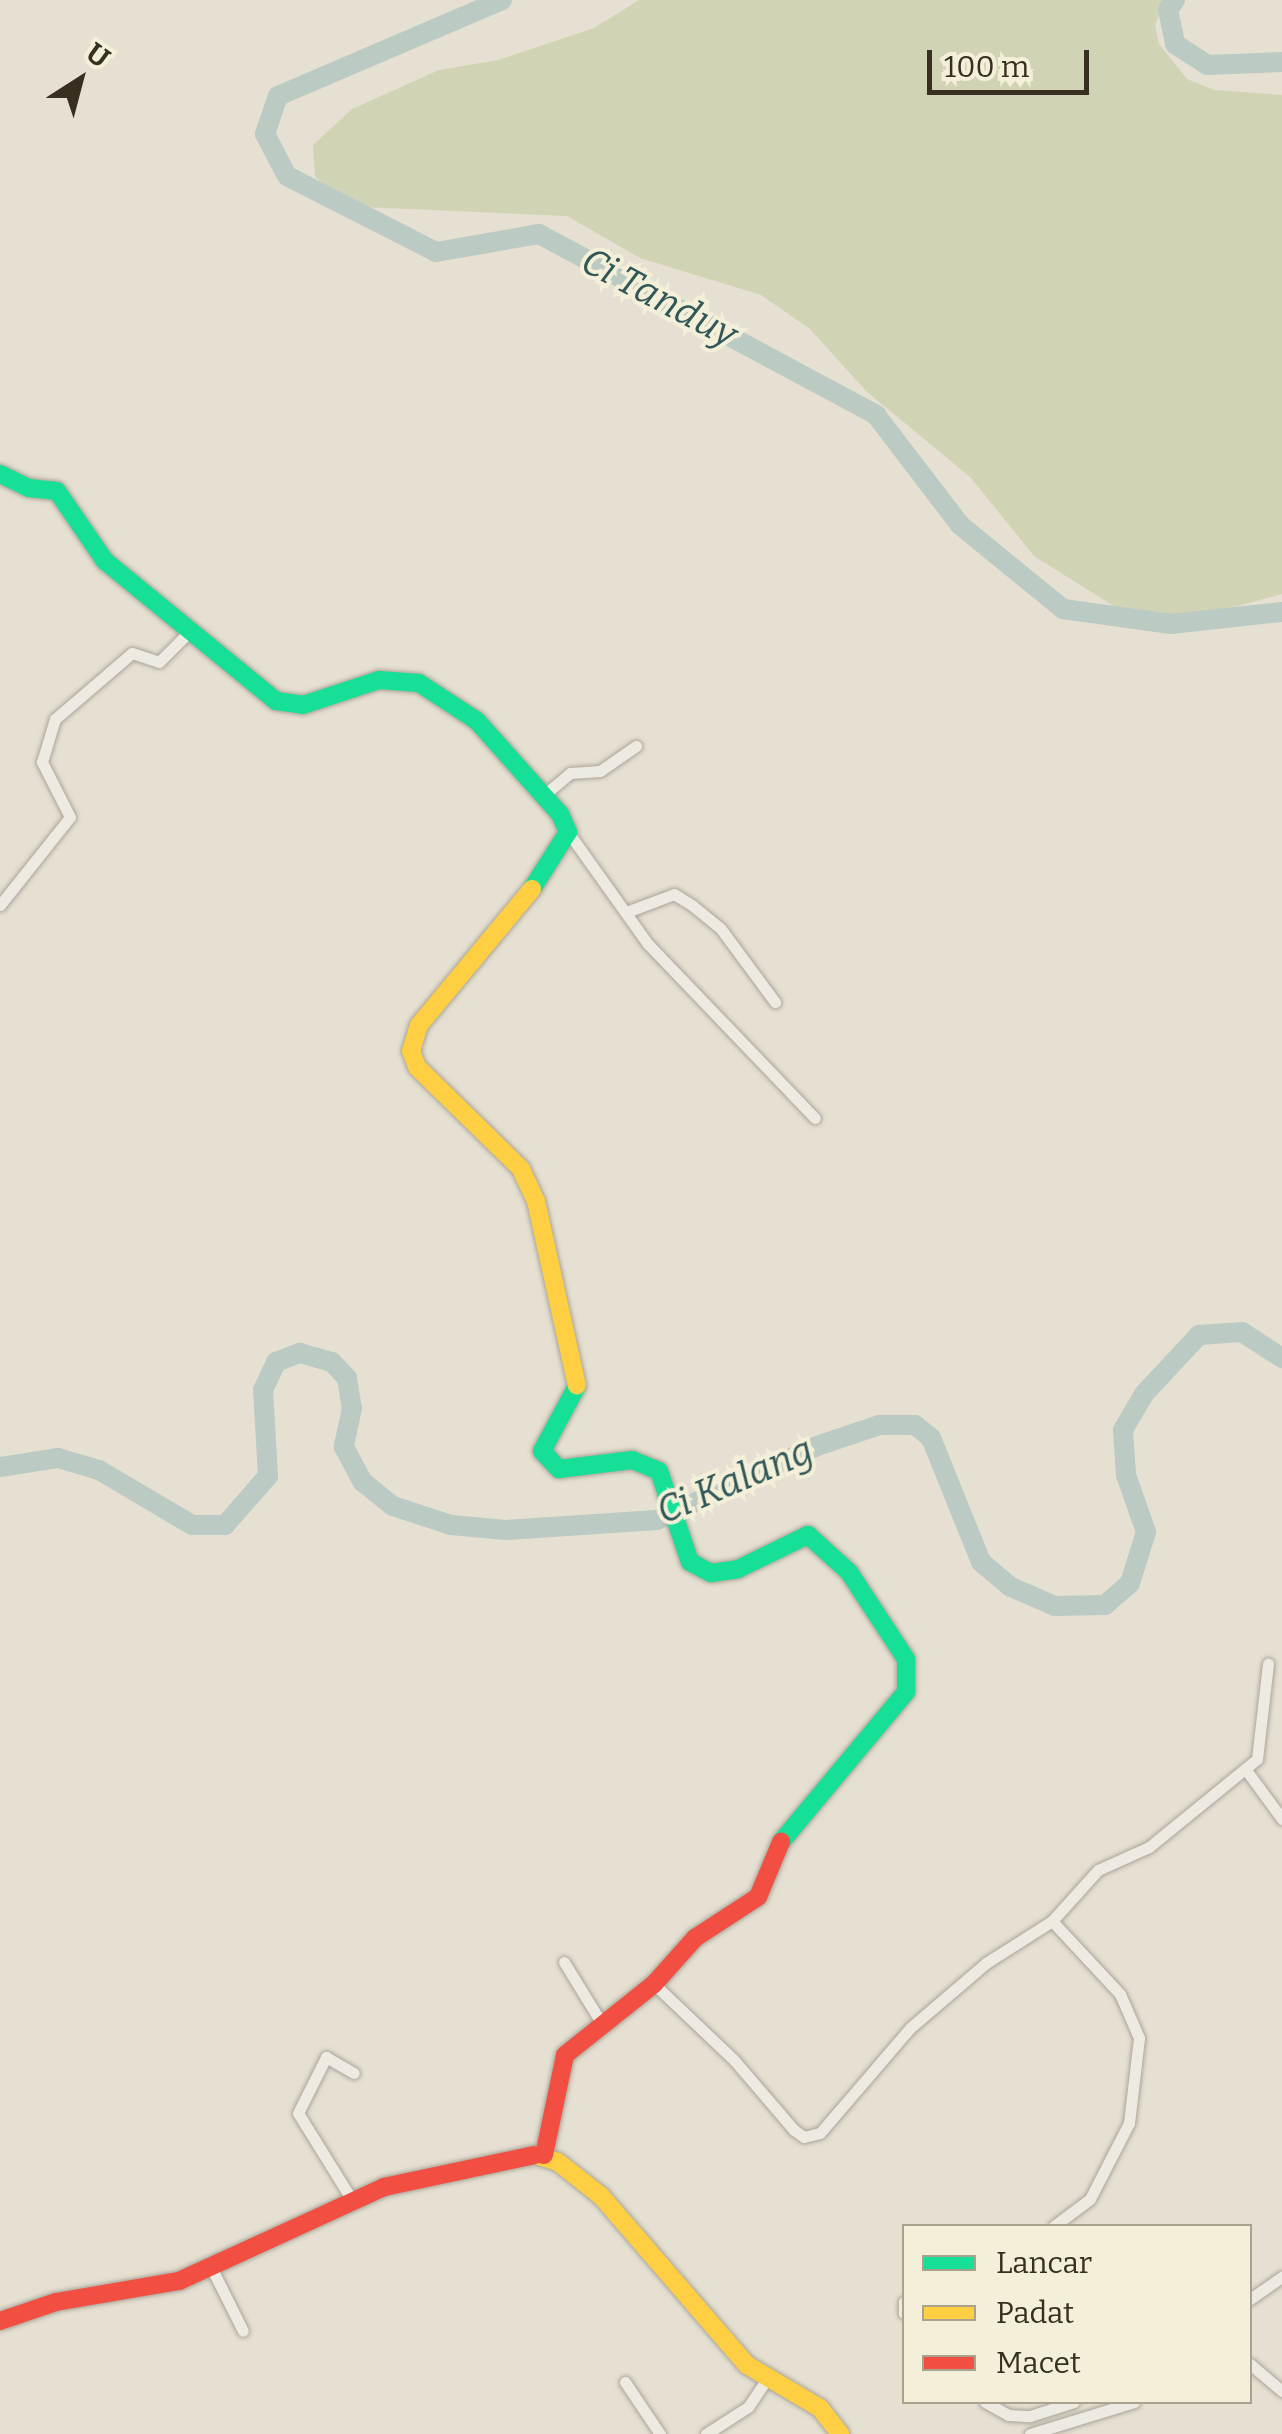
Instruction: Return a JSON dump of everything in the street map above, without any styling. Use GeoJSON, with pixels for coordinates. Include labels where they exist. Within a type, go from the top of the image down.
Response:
{"type":"FeatureCollection","features":[{"type":"Feature","properties":{"kind":"street"},"geometry":{"type":"LineString","coordinates":[[0,474],[29,488],[57,491],[105,561],[255,687],[290,704],[379,680],[418,683],[478,720],[544,795],[630,911],[648,944],[815,1118]]}},
{"type":"Feature","properties":{"kind":"street"},"geometry":{"type":"LineString","coordinates":[[0,905],[70,817],[42,762],[55,719],[132,653],[159,662],[188,633]]}},
{"type":"Feature","properties":{"kind":"street"},"geometry":{"type":"LineString","coordinates":[[544,795],[570,774],[600,772],[636,746]]}},
{"type":"Feature","properties":{"kind":"street"},"geometry":{"type":"LineString","coordinates":[[544,2155],[565,2056],[654,1984],[694,1938],[758,1896],[783,1837],[906,1692],[906,1659],[884,1616],[829,1549],[808,1535],[738,1569],[711,1573],[690,1562],[659,1470],[632,1460],[559,1468],[545,1459],[544,1442],[580,1380],[536,1201],[521,1170],[417,1067],[411,1051],[419,1025],[486,952],[568,832]]}},
{"type":"Feature","properties":{"kind":"street"},"geometry":{"type":"LineString","coordinates":[[630,911],[674,894],[721,930],[775,1002]]}},
{"type":"Feature","properties":{"kind":"street"},"geometry":{"type":"LineString","coordinates":[[654,1984],[804,2137],[834,2124],[910,2028],[986,1963],[1052,1921],[1098,1870],[1150,1847],[1246,1770],[1260,1750],[1268,1664]]}},
{"type":"Feature","properties":{"kind":"street"},"geometry":{"type":"LineString","coordinates":[[1246,1770],[1282,1819]]}},
{"type":"Feature","properties":{"kind":"street"},"geometry":{"type":"LineString","coordinates":[[1052,1921],[1120,1994],[1138,2038],[1129,2123],[1090,2199],[1057,2224]]}},
{"type":"Feature","properties":{"kind":"street"},"geometry":{"type":"LineString","coordinates":[[564,1962],[602,2024]]}},
{"type":"Feature","properties":{"kind":"street"},"geometry":{"type":"LineString","coordinates":[[352,2200],[298,2114],[326,2056],[354,2073]]}},
{"type":"Feature","properties":{"kind":"street"},"geometry":{"type":"LineString","coordinates":[[0,2321],[56,2302],[124,2293],[212,2269],[352,2200],[436,2172],[544,2155],[601,2196],[766,2380],[804,2396],[840,2434]]}},
{"type":"Feature","properties":{"kind":"street"},"geometry":{"type":"LineString","coordinates":[[212,2269],[243,2331]]}},
{"type":"Feature","properties":{"kind":"street"},"geometry":{"type":"LineString","coordinates":[[1252,2298],[1282,2277]]}},
{"type":"Feature","properties":{"kind":"street"},"geometry":{"type":"LineString","coordinates":[[1252,2366],[1282,2391]]}},
{"type":"Feature","properties":{"kind":"street"},"geometry":{"type":"LineString","coordinates":[[706,2434],[748,2408],[766,2380]]}},
{"type":"Feature","properties":{"kind":"street"},"geometry":{"type":"LineString","coordinates":[[625,2382],[660,2434]]}},
{"type":"Feature","properties":{"kind":"street"},"geometry":{"type":"LineString","coordinates":[[989,2404],[1008,2415],[1030,2416],[1068,2404]]}},
{"type":"Feature","properties":{"kind":"street"},"geometry":{"type":"LineString","coordinates":[[1030,2416],[1029,2434],[1127,2404]]}},
{"type":"Feature","properties":{"kind":"green space"},"geometry":{"type":"Polygon","coordinates":[[[639,0],[1165,0],[1155,25],[1159,44],[1187,79],[1214,90],[1282,95],[1282,594],[1219,611],[1158,617],[1120,610],[1034,556],[971,478],[866,391],[810,329],[761,295],[640,258],[567,216],[362,207],[330,194],[315,176],[313,145],[352,109],[439,70],[498,60],[594,28],[639,0]]]}},
{"type":"Feature","properties":{"kind":"waterway","name":"Ci Tanduy"},"geometry":{"type":"LineString","coordinates":[[502,0],[278,96],[265,134],[287,176],[436,252],[539,234],[876,415],[960,525],[1063,609],[1171,624],[1282,612]]}},
{"type":"Feature","properties":{"kind":"waterway"},"geometry":{"type":"LineString","coordinates":[[1175,0],[1168,10],[1175,44],[1207,65],[1282,62]]}},
{"type":"Feature","properties":{"kind":"waterway","name":"Ci Kalang"},"geometry":{"type":"LineString","coordinates":[[0,1467],[58,1458],[99,1470],[192,1525],[225,1525],[268,1476],[263,1390],[276,1362],[300,1353],[332,1362],[347,1378],[352,1408],[344,1447],[363,1482],[393,1506],[451,1525],[506,1530],[657,1520],[817,1446],[879,1425],[915,1425],[931,1438],[981,1562],[1011,1587],[1055,1606],[1105,1605],[1130,1583],[1146,1532],[1126,1475],[1123,1430],[1144,1394],[1199,1335],[1242,1332],[1282,1358]]}},
{"type":"Feature","properties":{"kind":"traffic: fast"},"geometry":{"type":"LineString","coordinates":[[0,474],[29,488],[57,491],[105,561],[276,701],[303,705],[379,680],[419,683],[477,721],[560,814],[568,832],[532,889]]}},
{"type":"Feature","properties":{"kind":"traffic: fast"},"geometry":{"type":"LineString","coordinates":[[577,1386],[542,1451],[559,1469],[632,1460],[659,1471],[690,1562],[711,1573],[738,1569],[808,1535],[849,1572],[906,1659],[906,1692],[781,1842]]}},
{"type":"Feature","properties":{"kind":"traffic: slow"},"geometry":{"type":"LineString","coordinates":[[532,889],[419,1025],[411,1051],[417,1067],[521,1169],[536,1201],[577,1386]]}},
{"type":"Feature","properties":{"kind":"traffic: slow"},"geometry":{"type":"LineString","coordinates":[[535,2155],[558,2162],[601,2196],[747,2365],[820,2408],[840,2434]]}},
{"type":"Feature","properties":{"kind":"traffic: jam"},"geometry":{"type":"LineString","coordinates":[[544,2155],[565,2055],[654,1984],[695,1938],[758,1897],[781,1842]]}},
{"type":"Feature","properties":{"kind":"traffic: jam"},"geometry":{"type":"LineString","coordinates":[[0,2321],[56,2302],[179,2281],[384,2187],[535,2155]]}}]}
